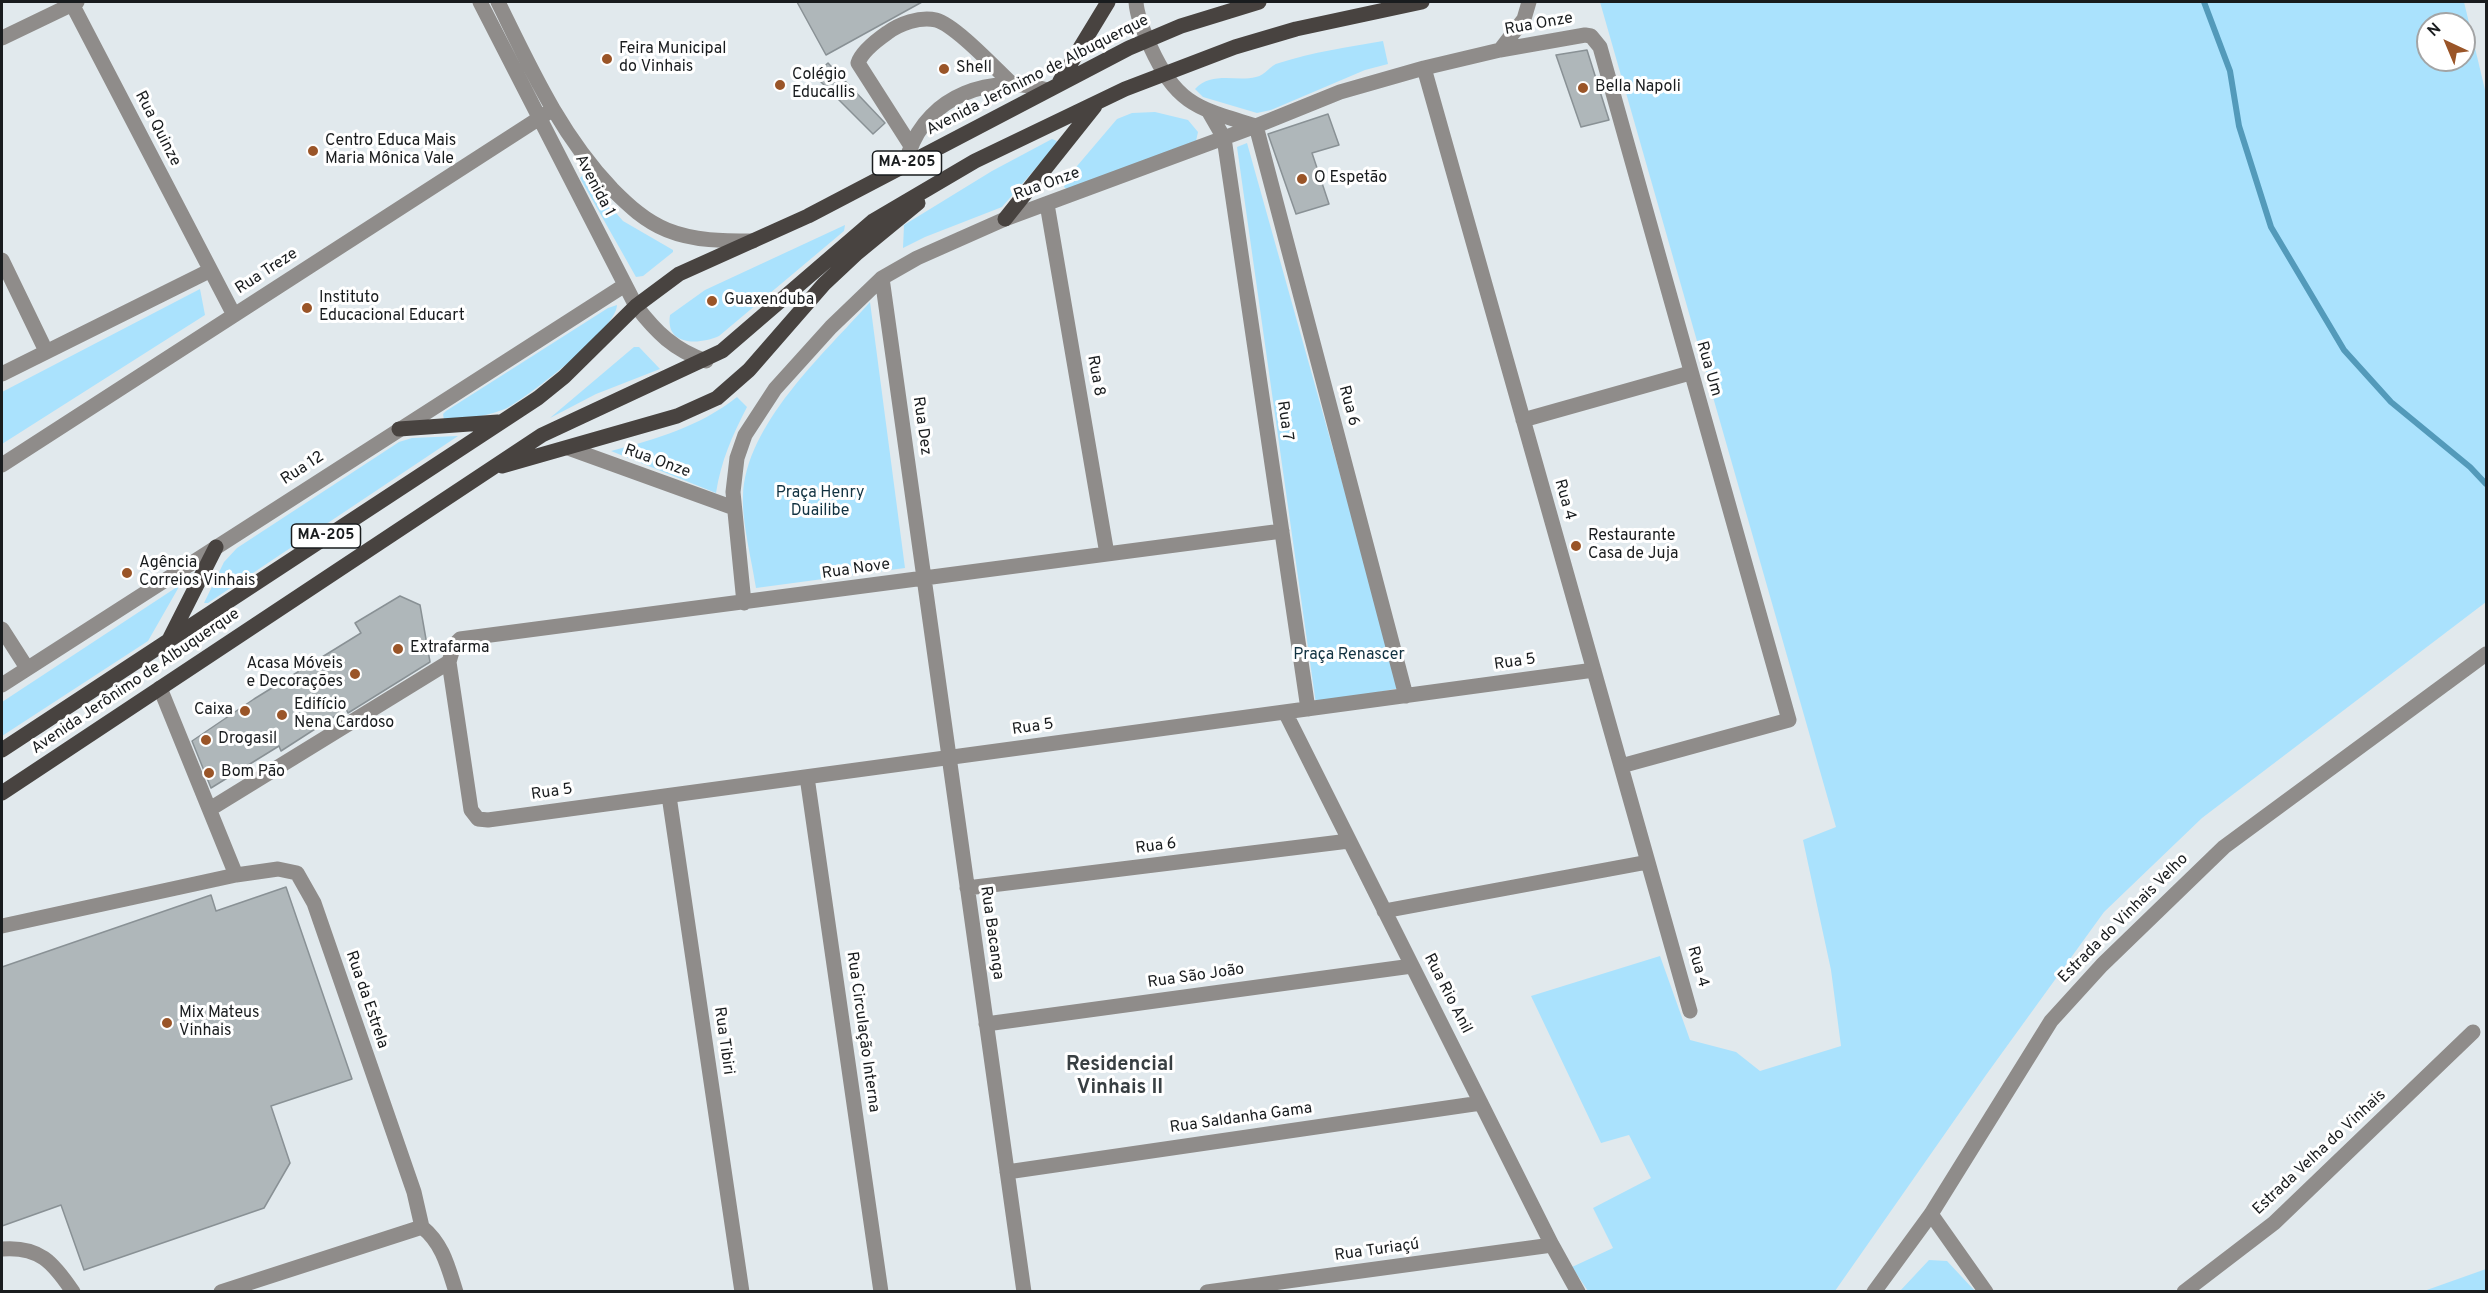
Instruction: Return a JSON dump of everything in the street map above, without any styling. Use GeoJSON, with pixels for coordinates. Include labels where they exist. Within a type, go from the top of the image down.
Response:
{"type":"FeatureCollection","features":[{"type":"Feature","properties":{"kind":"main road"},"geometry":{"type":"LineString","coordinates":[[1053,86],[1108,2]]}},
{"type":"Feature","properties":{"kind":"main road","name":"Avenida Jerônimo de Albuquerque"},"geometry":{"type":"LineString","coordinates":[[2,750],[501,422],[564,377],[636,306],[679,274],[808,216],[1053,86],[1147,39],[1259,2]]}},
{"type":"Feature","properties":{"kind":"main road","name":"Avenida Jerônimo de Albuquerque"},"geometry":{"type":"LineString","coordinates":[[2,793],[542,435],[706,361],[737,340],[873,221],[975,161],[1163,74],[1274,35],[1422,2]]}},
{"type":"Feature","properties":{"kind":"main road"},"geometry":{"type":"LineString","coordinates":[[1005,219],[1099,102]]}},
{"type":"Feature","properties":{"kind":"main road"},"geometry":{"type":"LineString","coordinates":[[487,470],[677,416],[724,393],[749,370],[787,324],[856,254],[913,206],[975,161]]}},
{"type":"Feature","properties":{"kind":"main road"},"geometry":{"type":"LineString","coordinates":[[399,429],[501,422]]}},
{"type":"Feature","properties":{"kind":"main road"},"geometry":{"type":"LineString","coordinates":[[170,639],[216,547]]}},
{"type":"Feature","properties":{"kind":"street"},"geometry":{"type":"LineString","coordinates":[[1136,2],[1147,39],[1163,74],[1186,99],[1209,112],[1256,126]]}},
{"type":"Feature","properties":{"kind":"street","name":"Rua Onze"},"geometry":{"type":"LineString","coordinates":[[1500,50],[1524,19],[1529,2]]}},
{"type":"Feature","properties":{"kind":"street"},"geometry":{"type":"LineString","coordinates":[[2,38],[75,3]]}},
{"type":"Feature","properties":{"kind":"street","name":"Rua Quinze"},"geometry":{"type":"LineString","coordinates":[[75,3],[209,271],[234,315]]}},
{"type":"Feature","properties":{"kind":"street","name":"Avenida 1"},"geometry":{"type":"LineString","coordinates":[[489,3],[552,110],[583,157],[628,205],[644,218],[682,235],[714,240],[753,241]]}},
{"type":"Feature","properties":{"kind":"street","name":"Avenida 1"},"geometry":{"type":"LineString","coordinates":[[489,3],[538,118],[636,306],[661,336],[680,350],[706,361]]}},
{"type":"Feature","properties":{"kind":"street"},"geometry":{"type":"LineString","coordinates":[[911,146],[858,63],[870,47],[890,30],[914,21],[938,20],[954,31],[1011,83]]}},
{"type":"Feature","properties":{"kind":"street","name":"Rua Onze"},"geometry":{"type":"LineString","coordinates":[[744,603],[734,508],[737,458],[758,413],[775,389],[831,327],[882,278],[917,258],[1005,219],[1256,126],[1340,92],[1424,68],[1500,50],[1585,34]]}},
{"type":"Feature","properties":{"kind":"street","name":"Rua Um"},"geometry":{"type":"LineString","coordinates":[[1585,34],[1591,36],[1600,47],[1789,720],[1621,766]]}},
{"type":"Feature","properties":{"kind":"street","name":"Rua 4"},"geometry":{"type":"LineString","coordinates":[[1424,68],[1690,1011]]}},
{"type":"Feature","properties":{"kind":"street"},"geometry":{"type":"LineString","coordinates":[[906,163],[911,146],[931,117],[952,100],[976,88],[1011,83],[1053,86]]}},
{"type":"Feature","properties":{"kind":"street","name":"Rua Treze"},"geometry":{"type":"LineString","coordinates":[[2,465],[552,110]]}},
{"type":"Feature","properties":{"kind":"street"},"geometry":{"type":"LineString","coordinates":[[1209,112],[1224,138]]}},
{"type":"Feature","properties":{"kind":"street","name":"Rua 6"},"geometry":{"type":"LineString","coordinates":[[1256,126],[1406,696]]}},
{"type":"Feature","properties":{"kind":"street","name":"Rua 7"},"geometry":{"type":"LineString","coordinates":[[1224,138],[1308,709]]}},
{"type":"Feature","properties":{"kind":"street","name":"Rua 8"},"geometry":{"type":"LineString","coordinates":[[1047,204],[1107,555]]}},
{"type":"Feature","properties":{"kind":"street"},"geometry":{"type":"LineString","coordinates":[[2,260],[46,351]]}},
{"type":"Feature","properties":{"kind":"street"},"geometry":{"type":"LineString","coordinates":[[2,374],[209,271]]}},
{"type":"Feature","properties":{"kind":"street","name":"Rua Dez"},"geometry":{"type":"LineString","coordinates":[[882,278],[925,579]]}},
{"type":"Feature","properties":{"kind":"street","name":"Rua 12"},"geometry":{"type":"LineString","coordinates":[[2,685],[625,285]]}},
{"type":"Feature","properties":{"kind":"street"},"geometry":{"type":"LineString","coordinates":[[1523,420],[1690,373]]}},
{"type":"Feature","properties":{"kind":"street","name":"Rua Onze"},"geometry":{"type":"LineString","coordinates":[[568,448],[734,508]]}},
{"type":"Feature","properties":{"kind":"street","name":"Rua Nove"},"geometry":{"type":"LineString","coordinates":[[210,809],[449,662],[454,645],[460,639],[1282,531]]}},
{"type":"Feature","properties":{"kind":"street","name":"Rua Bacanga"},"geometry":{"type":"LineString","coordinates":[[925,579],[948,758],[1024,1292]]}},
{"type":"Feature","properties":{"kind":"street"},"geometry":{"type":"LineString","coordinates":[[2,629],[27,668]]}},
{"type":"Feature","properties":{"kind":"street","name":"Estrada do Vinhais Velho"},"geometry":{"type":"LineString","coordinates":[[1874,1292],[1930,1214],[2039,1038],[2060,1009],[2102,965],[2224,847],[2487,654]]}},
{"type":"Feature","properties":{"kind":"street","name":"Rua 5"},"geometry":{"type":"LineString","coordinates":[[449,662],[471,810],[478,819],[488,820],[1594,670]]}},
{"type":"Feature","properties":{"kind":"street"},"geometry":{"type":"LineString","coordinates":[[160,688],[236,875]]}},
{"type":"Feature","properties":{"kind":"street","name":"Rua Rio Anil"},"geometry":{"type":"LineString","coordinates":[[1285,712],[1552,1245],[1578,1292]]}},
{"type":"Feature","properties":{"kind":"street","name":"Rua Circulação Interna"},"geometry":{"type":"LineString","coordinates":[[807,777],[881,1292]]}},
{"type":"Feature","properties":{"kind":"street","name":"Rua Tibiri"},"geometry":{"type":"LineString","coordinates":[[669,796],[742,1292]]}},
{"type":"Feature","properties":{"kind":"street","name":"Rua 6"},"geometry":{"type":"LineString","coordinates":[[967,888],[1349,841]]}},
{"type":"Feature","properties":{"kind":"street"},"geometry":{"type":"LineString","coordinates":[[1384,911],[1648,862]]}},
{"type":"Feature","properties":{"kind":"street","name":"Rua da Estrela"},"geometry":{"type":"LineString","coordinates":[[2,926],[236,875],[288,870],[297,873],[315,903],[414,1192],[422,1227]]}},
{"type":"Feature","properties":{"kind":"street","name":"Rua São João"},"geometry":{"type":"LineString","coordinates":[[986,1024],[1412,966]]}},
{"type":"Feature","properties":{"kind":"street","name":"Estrada Velha do Vinhais"},"geometry":{"type":"LineString","coordinates":[[2184,1292],[2274,1223],[2473,1032]]}},
{"type":"Feature","properties":{"kind":"street","name":"Rua Saldanha Gama"},"geometry":{"type":"LineString","coordinates":[[1007,1172],[1481,1103]]}},
{"type":"Feature","properties":{"kind":"street"},"geometry":{"type":"LineString","coordinates":[[1930,1214],[1986,1292]]}},
{"type":"Feature","properties":{"kind":"street"},"geometry":{"type":"LineString","coordinates":[[221,1292],[422,1227],[443,1252],[456,1292]]}},
{"type":"Feature","properties":{"kind":"street","name":"Rua Turiaçú"},"geometry":{"type":"LineString","coordinates":[[1207,1292],[1299,1285],[1552,1245]]}},
{"type":"Feature","properties":{"kind":"street"},"geometry":{"type":"LineString","coordinates":[[2,1249],[20,1248],[48,1260],[59,1270],[72,1292]]}},
{"type":"Feature","properties":{"kind":"green space"},"geometry":{"type":"Polygon","coordinates":[[[1600,2],[2464,2],[2466,12],[2416,12],[2416,72],[2476,72],[2476,52],[2486,94],[2486,602],[2202,818],[2104,912],[1986,1075],[1835,1291],[1588,1291],[1572,1267],[1613,1248],[1593,1208],[1651,1178],[1629,1135],[1601,1143],[1531,996],[1660,956],[1690,1040],[1736,1052],[1760,1071],[1841,1046],[1831,970],[1803,840],[1836,827],[1600,2]]]}},
{"type":"Feature","properties":{"kind":"green space"},"geometry":{"type":"Polygon","coordinates":[[[1383,41],[1388,64],[1365,70],[1271,110],[1257,113],[1203,97],[1195,89],[1209,80],[1256,77],[1276,64],[1331,50],[1383,41]]]}},
{"type":"Feature","properties":{"kind":"green space"},"geometry":{"type":"Polygon","coordinates":[[[1155,112],[1188,120],[1198,132],[1196,141],[1067,189],[1064,187],[1066,179],[1117,119],[1132,113],[1155,112]]]}},
{"type":"Feature","properties":{"kind":"green space"},"geometry":{"type":"Polygon","coordinates":[[[1052,139],[1057,141],[1055,146],[1002,207],[903,248],[904,225],[992,171],[1052,139]]]}},
{"type":"Feature","properties":{"kind":"green space","name":"Praça Renascer"},"geometry":{"type":"Polygon","coordinates":[[[1247,143],[1400,688],[1316,704],[1237,147],[1247,143]]]}},
{"type":"Feature","properties":{"kind":"green space"},"geometry":{"type":"Polygon","coordinates":[[[583,175],[623,221],[673,252],[643,276],[636,277],[580,178],[583,175]]]}},
{"type":"Feature","properties":{"kind":"green space"},"geometry":{"type":"Polygon","coordinates":[[[845,225],[844,231],[719,336],[693,341],[678,338],[673,333],[670,315],[705,290],[845,225]]]}},
{"type":"Feature","properties":{"kind":"green space"},"geometry":{"type":"Polygon","coordinates":[[[200,289],[205,315],[2,444],[2,392],[200,289]]]}},
{"type":"Feature","properties":{"kind":"green space","name":"Praça Henry Duailibe"},"geometry":{"type":"Polygon","coordinates":[[[870,302],[905,568],[756,588],[743,497],[747,470],[757,443],[772,417],[810,367],[870,302]]]}},
{"type":"Feature","properties":{"kind":"green space"},"geometry":{"type":"Polygon","coordinates":[[[617,305],[613,316],[603,330],[588,345],[518,401],[507,408],[485,415],[444,420],[443,414],[446,411],[608,308],[617,305]]]}},
{"type":"Feature","properties":{"kind":"green space"},"geometry":{"type":"Polygon","coordinates":[[[634,347],[639,347],[660,369],[596,394],[550,418],[634,347]]]}},
{"type":"Feature","properties":{"kind":"green space"},"geometry":{"type":"Polygon","coordinates":[[[737,397],[747,407],[728,449],[716,493],[611,451],[677,431],[708,416],[737,397]]]}},
{"type":"Feature","properties":{"kind":"green space"},"geometry":{"type":"Polygon","coordinates":[[[458,436],[208,603],[204,603],[224,562],[237,548],[399,442],[412,438],[458,436]]]}},
{"type":"Feature","properties":{"kind":"green space"},"geometry":{"type":"Polygon","coordinates":[[[180,585],[148,641],[2,736],[2,702],[180,585]]]}},
{"type":"Feature","properties":{"kind":"green space"},"geometry":{"type":"Polygon","coordinates":[[[1929,1260],[1947,1261],[1975,1291],[1900,1291],[1929,1260]]]}},
{"type":"Feature","properties":{"kind":"green space"},"geometry":{"type":"Polygon","coordinates":[[[2486,1269],[2486,1291],[2424,1291],[2486,1269]]]}},
{"type":"Feature","properties":{"kind":"building"},"geometry":{"type":"Polygon","coordinates":[[[797,2],[922,2],[826,55],[797,2]]]}},
{"type":"Feature","properties":{"kind":"building","name":"Bella Napoli"},"geometry":{"type":"Polygon","coordinates":[[[1587,50],[1609,120],[1581,127],[1556,55],[1587,50]]]}},
{"type":"Feature","properties":{"kind":"building"},"geometry":{"type":"Polygon","coordinates":[[[828,63],[885,123],[873,134],[814,75],[828,63]]]}},
{"type":"Feature","properties":{"kind":"building","name":"O Espetão"},"geometry":{"type":"Polygon","coordinates":[[[1328,114],[1339,145],[1312,153],[1329,204],[1296,214],[1268,134],[1328,114]]]}},
{"type":"Feature","properties":{"kind":"building"},"geometry":{"type":"Polygon","coordinates":[[[400,596],[420,605],[430,662],[348,713],[346,709],[281,751],[279,746],[211,788],[192,741],[254,699],[361,633],[355,623],[400,596]]]}},
{"type":"Feature","properties":{"kind":"building","name":"Mix Mateus Vinhais"},"geometry":{"type":"Polygon","coordinates":[[[286,887],[352,1079],[271,1106],[290,1163],[264,1208],[84,1270],[61,1205],[2,1226],[2,967],[211,895],[216,911],[286,887]]]}},
{"type":"Feature","properties":{"kind":"waterway"},"geometry":{"type":"LineString","coordinates":[[2204,2],[2230,71],[2239,126],[2271,227],[2344,350],[2391,402],[2470,467],[2486,484]]}},
{"type":"Feature","properties":{"kind":"place","name":"Feira Municipal do Vinhais"},"geometry":{"type":"Point","coordinates":[607,59]}},
{"type":"Feature","properties":{"kind":"place","name":"Shell"},"geometry":{"type":"Point","coordinates":[944,69]}},
{"type":"Feature","properties":{"kind":"place","name":"Colégio Educallis"},"geometry":{"type":"Point","coordinates":[780,85]}},
{"type":"Feature","properties":{"kind":"place","name":"Bella Napoli"},"geometry":{"type":"Point","coordinates":[1583,88]}},
{"type":"Feature","properties":{"kind":"place","name":"Centro Educa Mais Maria Mônica Vale"},"geometry":{"type":"Point","coordinates":[313,151]}},
{"type":"Feature","properties":{"kind":"place","name":"O Espetão"},"geometry":{"type":"Point","coordinates":[1302,179]}},
{"type":"Feature","properties":{"kind":"place","name":"Guaxenduba"},"geometry":{"type":"Point","coordinates":[712,301]}},
{"type":"Feature","properties":{"kind":"place","name":"Instituto Educacional Educart"},"geometry":{"type":"Point","coordinates":[307,308]}},
{"type":"Feature","properties":{"kind":"place","name":"Restaurante Casa de Juja"},"geometry":{"type":"Point","coordinates":[1576,546]}},
{"type":"Feature","properties":{"kind":"place","name":"Agência Correios Vinhais"},"geometry":{"type":"Point","coordinates":[127,573]}},
{"type":"Feature","properties":{"kind":"place","name":"Extrafarma"},"geometry":{"type":"Point","coordinates":[398,649]}},
{"type":"Feature","properties":{"kind":"place","name":"Acasa Móveis e Decorações"},"geometry":{"type":"Point","coordinates":[355,674]}},
{"type":"Feature","properties":{"kind":"place","name":"Caixa"},"geometry":{"type":"Point","coordinates":[245,711]}},
{"type":"Feature","properties":{"kind":"place","name":"Edifício Nena Cardoso"},"geometry":{"type":"Point","coordinates":[282,715]}},
{"type":"Feature","properties":{"kind":"place","name":"Drogasil"},"geometry":{"type":"Point","coordinates":[206,740]}},
{"type":"Feature","properties":{"kind":"place","name":"Bom Pão"},"geometry":{"type":"Point","coordinates":[209,773]}},
{"type":"Feature","properties":{"kind":"place","name":"Mix Mateus Vinhais"},"geometry":{"type":"Point","coordinates":[167,1023]}},
{"type":"Feature","properties":{"kind":"district","name":"Residencial Vinhais II"},"geometry":{"type":"Point","coordinates":[1120,1078]}}]}
